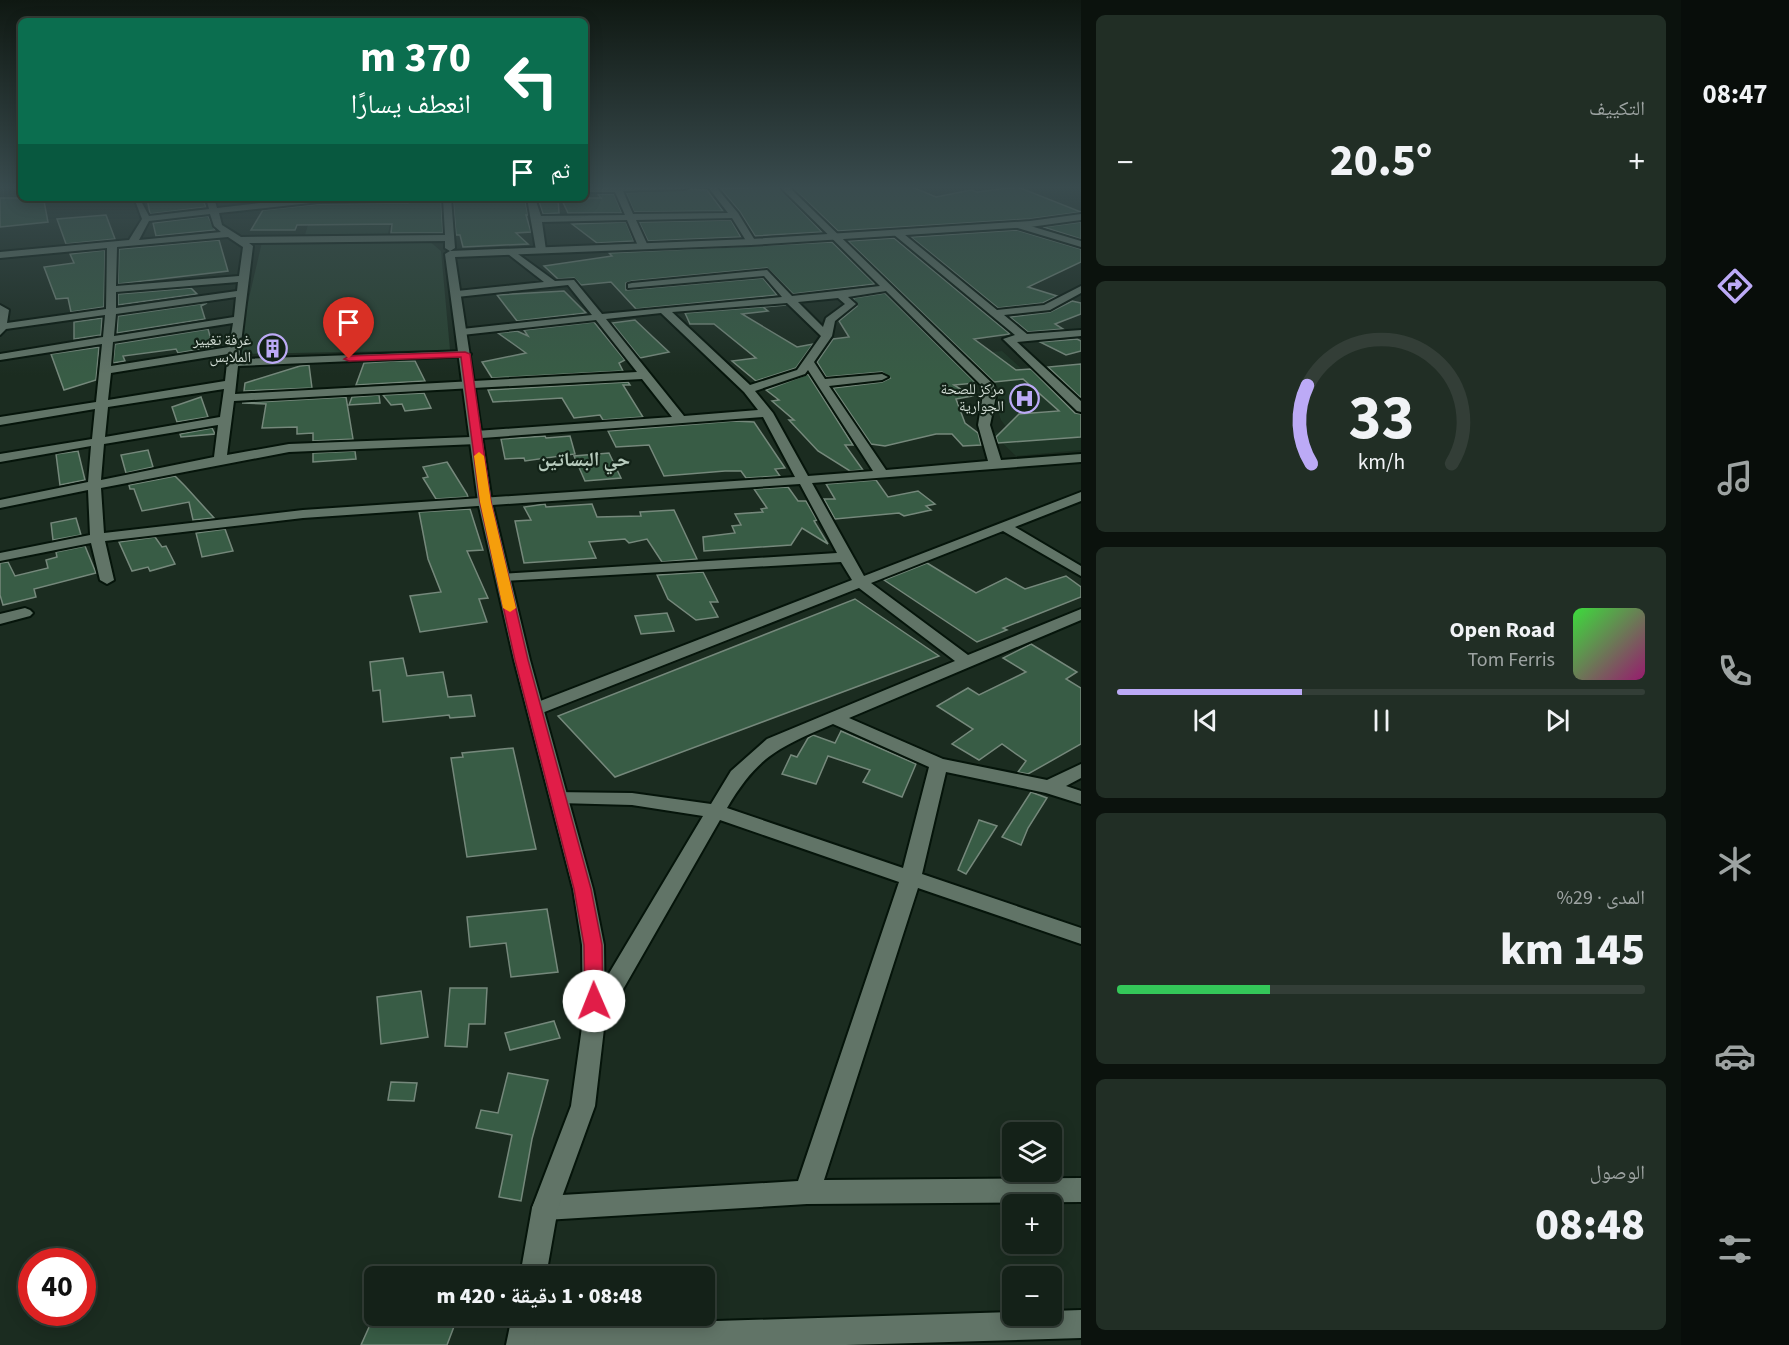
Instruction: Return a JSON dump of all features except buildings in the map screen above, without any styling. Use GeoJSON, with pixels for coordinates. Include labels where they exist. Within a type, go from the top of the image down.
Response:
{"type":"FeatureCollection","features":[{"type":"Feature","properties":{"kind":"street"},"geometry":{"type":"LineString","coordinates":[[0,255],[65,250]]}},
{"type":"Feature","properties":{"kind":"street"},"geometry":{"type":"LineString","coordinates":[[107,580],[97,538],[94,485],[111,312],[112,250]]}},
{"type":"Feature","properties":{"kind":"street"},"geometry":{"type":"LineString","coordinates":[[220,459],[247,250]]}},
{"type":"Feature","properties":{"kind":"street"},"geometry":{"type":"LineString","coordinates":[[451,250],[486,502],[536,710],[583,889],[593,945],[594,1020],[583,1106],[545,1208],[535,1266]]}},
{"type":"Feature","properties":{"kind":"street"},"geometry":{"type":"LineString","coordinates":[[488,250],[511,252],[533,250]]}},
{"type":"Feature","properties":{"kind":"street"},"geometry":{"type":"LineString","coordinates":[[847,250],[990,387],[992,398],[984,418],[987,439],[996,465]]}},
{"type":"Feature","properties":{"kind":"street"},"geometry":{"type":"LineString","coordinates":[[917,250],[1024,337]]}},
{"type":"Feature","properties":{"kind":"street"},"geometry":{"type":"LineString","coordinates":[[511,252],[553,284]]}},
{"type":"Feature","properties":{"kind":"street"},"geometry":{"type":"LineString","coordinates":[[632,286],[767,273],[790,300],[827,336]]}},
{"type":"Feature","properties":{"kind":"street"},"geometry":{"type":"LineString","coordinates":[[111,290],[243,279]]}},
{"type":"Feature","properties":{"kind":"street"},"geometry":{"type":"LineString","coordinates":[[457,294],[571,282],[681,420]]}},
{"type":"Feature","properties":{"kind":"street"},"geometry":{"type":"LineString","coordinates":[[462,332],[663,310],[840,295],[887,288]]}},
{"type":"Feature","properties":{"kind":"street"},"geometry":{"type":"LineString","coordinates":[[994,313],[1046,308],[1081,289]]}},
{"type":"Feature","properties":{"kind":"street"},"geometry":{"type":"LineString","coordinates":[[0,308],[4,310],[0,329],[242,293]]}},
{"type":"Feature","properties":{"kind":"street"},"geometry":{"type":"LineString","coordinates":[[748,390],[801,372],[827,336],[830,320],[851,304],[840,295]]}},
{"type":"Feature","properties":{"kind":"street"},"geometry":{"type":"LineString","coordinates":[[663,310],[748,390],[767,413],[860,582],[967,662]]}},
{"type":"Feature","properties":{"kind":"street"},"geometry":{"type":"LineString","coordinates":[[0,357],[238,319]]}},
{"type":"Feature","properties":{"kind":"street"},"geometry":{"type":"LineString","coordinates":[[1081,333],[1008,339],[1081,408]]}},
{"type":"Feature","properties":{"kind":"street"},"geometry":{"type":"LineString","coordinates":[[105,370],[234,350]]}},
{"type":"Feature","properties":{"kind":"street"},"geometry":{"type":"LineString","coordinates":[[232,363],[465,354]]}},
{"type":"Feature","properties":{"kind":"street"},"geometry":{"type":"LineString","coordinates":[[808,362],[882,474]]}},
{"type":"Feature","properties":{"kind":"street"},"geometry":{"type":"LineString","coordinates":[[228,398],[645,375]]}},
{"type":"Feature","properties":{"kind":"street"},"geometry":{"type":"LineString","coordinates":[[822,383],[882,377]]}},
{"type":"Feature","properties":{"kind":"street"},"geometry":{"type":"LineString","coordinates":[[0,422],[230,384]]}},
{"type":"Feature","properties":{"kind":"street"},"geometry":{"type":"LineString","coordinates":[[0,504],[220,459],[289,448],[477,437],[767,413]]}},
{"type":"Feature","properties":{"kind":"street"},"geometry":{"type":"LineString","coordinates":[[0,458],[225,420]]}},
{"type":"Feature","properties":{"kind":"street"},"geometry":{"type":"LineString","coordinates":[[0,557],[97,538],[303,514],[804,480],[1081,458]]}},
{"type":"Feature","properties":{"kind":"street"},"geometry":{"type":"LineString","coordinates":[[536,710],[1081,496]]}},
{"type":"Feature","properties":{"kind":"street"},"geometry":{"type":"LineString","coordinates":[[1004,526],[1081,572]]}},
{"type":"Feature","properties":{"kind":"street"},"geometry":{"type":"LineString","coordinates":[[503,577],[846,557]]}},
{"type":"Feature","properties":{"kind":"street"},"geometry":{"type":"LineString","coordinates":[[0,618],[25,613]]}},
{"type":"Feature","properties":{"kind":"street"},"geometry":{"type":"LineString","coordinates":[[594,1020],[737,775],[773,743],[1081,614]]}},
{"type":"Feature","properties":{"kind":"street"},"geometry":{"type":"LineString","coordinates":[[834,718],[939,764],[1049,787],[1081,798]]}},
{"type":"Feature","properties":{"kind":"street"},"geometry":{"type":"LineString","coordinates":[[807,1192],[911,877],[939,764]]}},
{"type":"Feature","properties":{"kind":"street"},"geometry":{"type":"LineString","coordinates":[[1049,787],[1081,770]]}},
{"type":"Feature","properties":{"kind":"street"},"geometry":{"type":"LineString","coordinates":[[559,797],[632,799],[716,811],[1081,936]]}},
{"type":"Feature","properties":{"kind":"street"},"geometry":{"type":"LineString","coordinates":[[545,1208],[807,1192],[1081,1190]]}},
{"type":"Feature","properties":{"kind":"street"},"geometry":{"type":"LineString","coordinates":[[523,1334],[1081,1324]]}},
{"type":"Feature","properties":{"kind":"shaded area"},"geometry":{"type":"Polygon","coordinates":[[[260,250],[441,251],[450,350],[236,354],[260,250]]]}},
{"type":"Feature","properties":{"kind":"shaded area","name":"مركز للصحة الجوارية"},"geometry":{"type":"Polygon","coordinates":[[[1002,351],[1081,423],[1081,450],[1016,456],[992,433],[1009,431],[1001,420],[997,408],[998,387],[963,355],[1002,351]]]}},
{"type":"Feature","properties":{"kind":"slow traffic"},"geometry":{"type":"LineString","coordinates":[[479,456],[486,502],[510,608]]}},
{"type":"Feature","properties":{"kind":"place","name":"غرفة تغيير الملابس"},"geometry":{"type":"Point","coordinates":[272,349]}},
{"type":"Feature","properties":{"kind":"place","name":"مركز للصحة الجوارية"},"geometry":{"type":"Point","coordinates":[1025,398]}},
{"type":"Feature","properties":{"kind":"district","name":"حي البساتين"},"geometry":{"type":"Point","coordinates":[584,460]}},
{"type":"Feature","properties":{"kind":"route"},"geometry":{"type":"LineString","coordinates":[[349,359],[465,354],[486,502],[522,660],[583,889],[593,945],[594,1001]]}}]}
